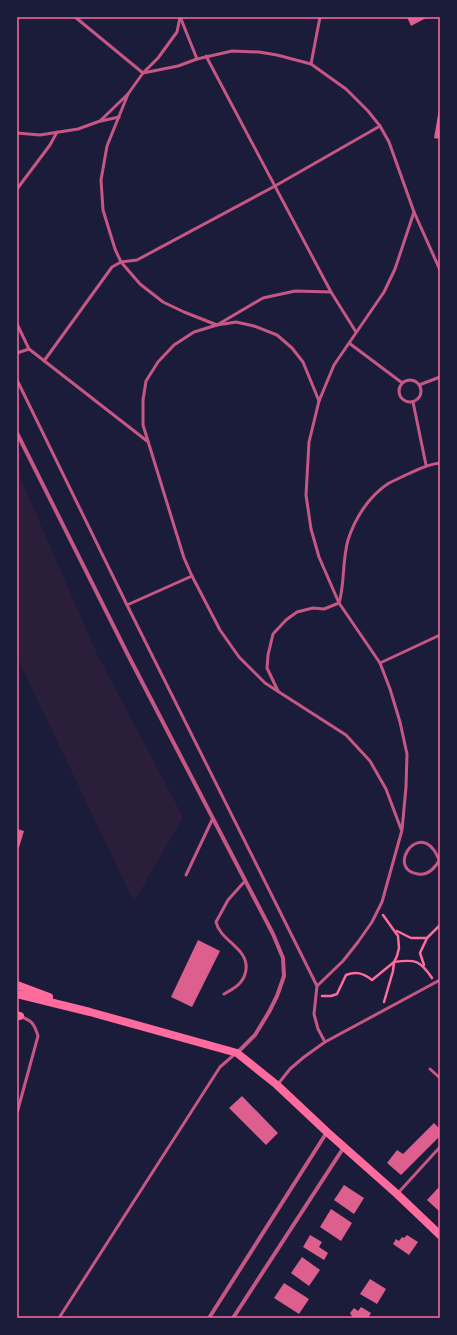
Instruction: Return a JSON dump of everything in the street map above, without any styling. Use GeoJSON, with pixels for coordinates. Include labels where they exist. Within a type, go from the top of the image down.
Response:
{"type":"FeatureCollection","features":[{"type":"Feature","properties":{"kind":"main road"},"geometry":{"type":"LineString","coordinates":[[17,985],[90,1012]]}},
{"type":"Feature","properties":{"kind":"main road"},"geometry":{"type":"LineString","coordinates":[[17,994],[90,1012],[237,1053],[277,1085],[440,1235]]}},
{"type":"Feature","properties":{"kind":"street"},"geometry":{"type":"LineString","coordinates":[[17,433],[128,655],[213,818],[283,958],[284,976],[277,996],[269,1012],[254,1035],[237,1053]]}},
{"type":"Feature","properties":{"kind":"street"},"geometry":{"type":"LineString","coordinates":[[209,1318],[327,1132]]}},
{"type":"Feature","properties":{"kind":"street"},"geometry":{"type":"LineString","coordinates":[[233,1318],[344,1147]]}},
{"type":"Feature","properties":{"kind":"lane"},"geometry":{"type":"LineString","coordinates":[[75,17],[143,73]]}},
{"type":"Feature","properties":{"kind":"lane"},"geometry":{"type":"LineString","coordinates":[[311,64],[320,17]]}},
{"type":"Feature","properties":{"kind":"lane"},"geometry":{"type":"LineString","coordinates":[[100,121],[128,94],[143,73],[158,58],[177,32],[180,18]]}},
{"type":"Feature","properties":{"kind":"lane"},"geometry":{"type":"LineString","coordinates":[[180,18],[197,59]]}},
{"type":"Feature","properties":{"kind":"lane"},"geometry":{"type":"LineString","coordinates":[[143,73],[178,66],[206,56],[232,51],[259,52],[311,64],[350,93],[368,111],[380,126],[389,142],[414,212],[440,270]]}},
{"type":"Feature","properties":{"kind":"lane"},"geometry":{"type":"LineString","coordinates":[[206,56],[331,292],[356,332]]}},
{"type":"Feature","properties":{"kind":"lane"},"geometry":{"type":"LineString","coordinates":[[128,94],[107,146],[101,180],[103,210],[115,249],[121,262],[140,284],[163,302],[217,325]]}},
{"type":"Feature","properties":{"kind":"lane"},"geometry":{"type":"LineString","coordinates":[[17,133],[40,135],[78,129],[100,121],[119,117]]}},
{"type":"Feature","properties":{"kind":"lane"},"geometry":{"type":"LineString","coordinates":[[44,361],[112,268],[121,262],[137,260],[275,186],[380,126]]}},
{"type":"Feature","properties":{"kind":"lane"},"geometry":{"type":"LineString","coordinates":[[17,189],[50,145],[57,132]]}},
{"type":"Feature","properties":{"kind":"lane"},"geometry":{"type":"LineString","coordinates":[[317,986],[343,961],[358,942],[372,922],[382,902],[402,830],[407,754],[396,708],[380,663],[338,603],[319,557],[311,529],[306,494],[309,442],[319,402],[334,365],[384,292],[395,269],[414,212]]}},
{"type":"Feature","properties":{"kind":"lane"},"geometry":{"type":"LineString","coordinates":[[217,325],[263,298],[295,291],[331,292]]}},
{"type":"Feature","properties":{"kind":"lane"},"geometry":{"type":"LineString","coordinates":[[319,402],[303,362],[292,348],[277,335],[254,326],[236,322],[217,325],[194,332],[174,345],[158,362],[146,381],[143,400],[143,425],[184,558],[220,630],[239,657],[265,683],[278,693],[346,735],[351,740],[370,761],[386,789],[402,830]]}},
{"type":"Feature","properties":{"kind":"lane"},"geometry":{"type":"LineString","coordinates":[[17,324],[28,349],[148,442]]}},
{"type":"Feature","properties":{"kind":"lane"},"geometry":{"type":"LineString","coordinates":[[349,343],[401,382]]}},
{"type":"Feature","properties":{"kind":"lane"},"geometry":{"type":"LineString","coordinates":[[17,353],[28,349]]}},
{"type":"Feature","properties":{"kind":"lane"},"geometry":{"type":"LineString","coordinates":[[420,385],[440,377]]}},
{"type":"Feature","properties":{"kind":"lane"},"geometry":{"type":"LineString","coordinates":[[407,379],[413,379],[420,385],[421,393],[418,399],[413,402],[407,402],[402,399],[399,394],[401,382],[407,379]]}},
{"type":"Feature","properties":{"kind":"lane"},"geometry":{"type":"LineString","coordinates":[[17,380],[127,605],[317,986],[314,1014],[318,1029],[325,1042]]}},
{"type":"Feature","properties":{"kind":"lane"},"geometry":{"type":"LineString","coordinates":[[413,402],[426,465]]}},
{"type":"Feature","properties":{"kind":"lane"},"geometry":{"type":"LineString","coordinates":[[278,693],[267,668],[268,655],[273,634],[286,620],[298,612],[313,608],[324,609],[338,603],[342,591],[343,565],[348,540],[357,518],[371,499],[388,484],[426,465],[440,463]]}},
{"type":"Feature","properties":{"kind":"lane"},"geometry":{"type":"LineString","coordinates":[[127,605],[192,576]]}},
{"type":"Feature","properties":{"kind":"lane"},"geometry":{"type":"LineString","coordinates":[[380,663],[440,636]]}},
{"type":"Feature","properties":{"kind":"lane"},"geometry":{"type":"LineString","coordinates":[[186,875],[213,818]]}},
{"type":"Feature","properties":{"kind":"lane"},"geometry":{"type":"LineString","coordinates":[[413,844],[427,844],[433,848],[440,861],[427,873],[420,875],[413,873],[408,869],[405,862],[405,855],[413,844]]}},
{"type":"Feature","properties":{"kind":"lane"},"geometry":{"type":"LineString","coordinates":[[397,850],[405,855]]}},
{"type":"Feature","properties":{"kind":"lane"},"geometry":{"type":"LineString","coordinates":[[224,994],[239,986],[243,980],[246,964],[244,955],[217,929],[216,922],[228,900],[245,881]]}},
{"type":"Feature","properties":{"kind":"lane"},"geometry":{"type":"LineString","coordinates":[[277,1085],[295,1065],[325,1042],[440,980]]}},
{"type":"Feature","properties":{"kind":"lane"},"geometry":{"type":"LineString","coordinates":[[17,1113],[38,1036],[35,1026],[31,1021],[19,1016]]}},
{"type":"Feature","properties":{"kind":"lane"},"geometry":{"type":"LineString","coordinates":[[59,1318],[220,1067],[237,1053]]}},
{"type":"Feature","properties":{"kind":"lane"},"geometry":{"type":"LineString","coordinates":[[430,1069],[440,1078]]}},
{"type":"Feature","properties":{"kind":"lane"},"geometry":{"type":"LineString","coordinates":[[397,1194],[440,1147]]}},
{"type":"Feature","properties":{"kind":"path"},"geometry":{"type":"LineString","coordinates":[[378,910],[396,931],[399,948],[381,1012]]}},
{"type":"Feature","properties":{"kind":"path"},"geometry":{"type":"LineString","coordinates":[[424,966],[420,953],[427,938],[440,926]]}},
{"type":"Feature","properties":{"kind":"path"},"geometry":{"type":"LineString","coordinates":[[396,931],[411,938],[427,938]]}},
{"type":"Feature","properties":{"kind":"path"},"geometry":{"type":"LineString","coordinates":[[316,995],[331,996],[337,994],[346,975],[360,973],[372,980],[394,962],[405,960],[419,962],[424,966],[435,982]]}},
{"type":"Feature","properties":{"kind":"shaded area"},"geometry":{"type":"Polygon","coordinates":[[[17,470],[96,652],[183,817],[134,902],[17,657],[17,470]]]}},
{"type":"Feature","properties":{"kind":"building"},"geometry":{"type":"Polygon","coordinates":[[[407,17],[428,17],[411,26],[407,17]]]}},
{"type":"Feature","properties":{"kind":"building"},"geometry":{"type":"Polygon","coordinates":[[[440,109],[440,139],[434,138],[440,109]]]}},
{"type":"Feature","properties":{"kind":"building"},"geometry":{"type":"Polygon","coordinates":[[[17,829],[24,831],[17,854],[17,829]]]}},
{"type":"Feature","properties":{"kind":"building"},"geometry":{"type":"Polygon","coordinates":[[[198,940],[220,951],[192,1007],[171,997],[198,940]]]}},
{"type":"Feature","properties":{"kind":"building"},"geometry":{"type":"Polygon","coordinates":[[[242,1096],[278,1133],[266,1145],[229,1108],[242,1096]]]}},
{"type":"Feature","properties":{"kind":"building"},"geometry":{"type":"Polygon","coordinates":[[[434,1123],[440,1129],[440,1136],[401,1175],[387,1163],[397,1150],[403,1154],[434,1123]]]}},
{"type":"Feature","properties":{"kind":"building"},"geometry":{"type":"Polygon","coordinates":[[[344,1185],[364,1198],[354,1214],[334,1200],[344,1185]]]}},
{"type":"Feature","properties":{"kind":"building"},"geometry":{"type":"Polygon","coordinates":[[[438,1188],[440,1190],[440,1212],[427,1200],[438,1188]]]}},
{"type":"Feature","properties":{"kind":"building"},"geometry":{"type":"Polygon","coordinates":[[[331,1209],[352,1223],[341,1241],[320,1227],[331,1209]]]}},
{"type":"Feature","properties":{"kind":"building"},"geometry":{"type":"Polygon","coordinates":[[[310,1235],[322,1242],[319,1247],[328,1253],[324,1260],[303,1247],[310,1235]]]}},
{"type":"Feature","properties":{"kind":"building"},"geometry":{"type":"Polygon","coordinates":[[[407,1235],[418,1242],[409,1255],[393,1244],[396,1239],[399,1241],[402,1237],[404,1238],[407,1235]]]}},
{"type":"Feature","properties":{"kind":"building"},"geometry":{"type":"Polygon","coordinates":[[[302,1257],[320,1270],[309,1286],[291,1273],[302,1257]]]}},
{"type":"Feature","properties":{"kind":"building"},"geometry":{"type":"Polygon","coordinates":[[[370,1279],[386,1289],[377,1304],[360,1294],[370,1279]]]}},
{"type":"Feature","properties":{"kind":"building"},"geometry":{"type":"Polygon","coordinates":[[[284,1283],[309,1299],[299,1314],[274,1298],[284,1283]]]}},
{"type":"Feature","properties":{"kind":"building"},"geometry":{"type":"Polygon","coordinates":[[[361,1307],[371,1313],[368,1318],[353,1318],[350,1313],[354,1308],[358,1311],[361,1307]]]}}]}
